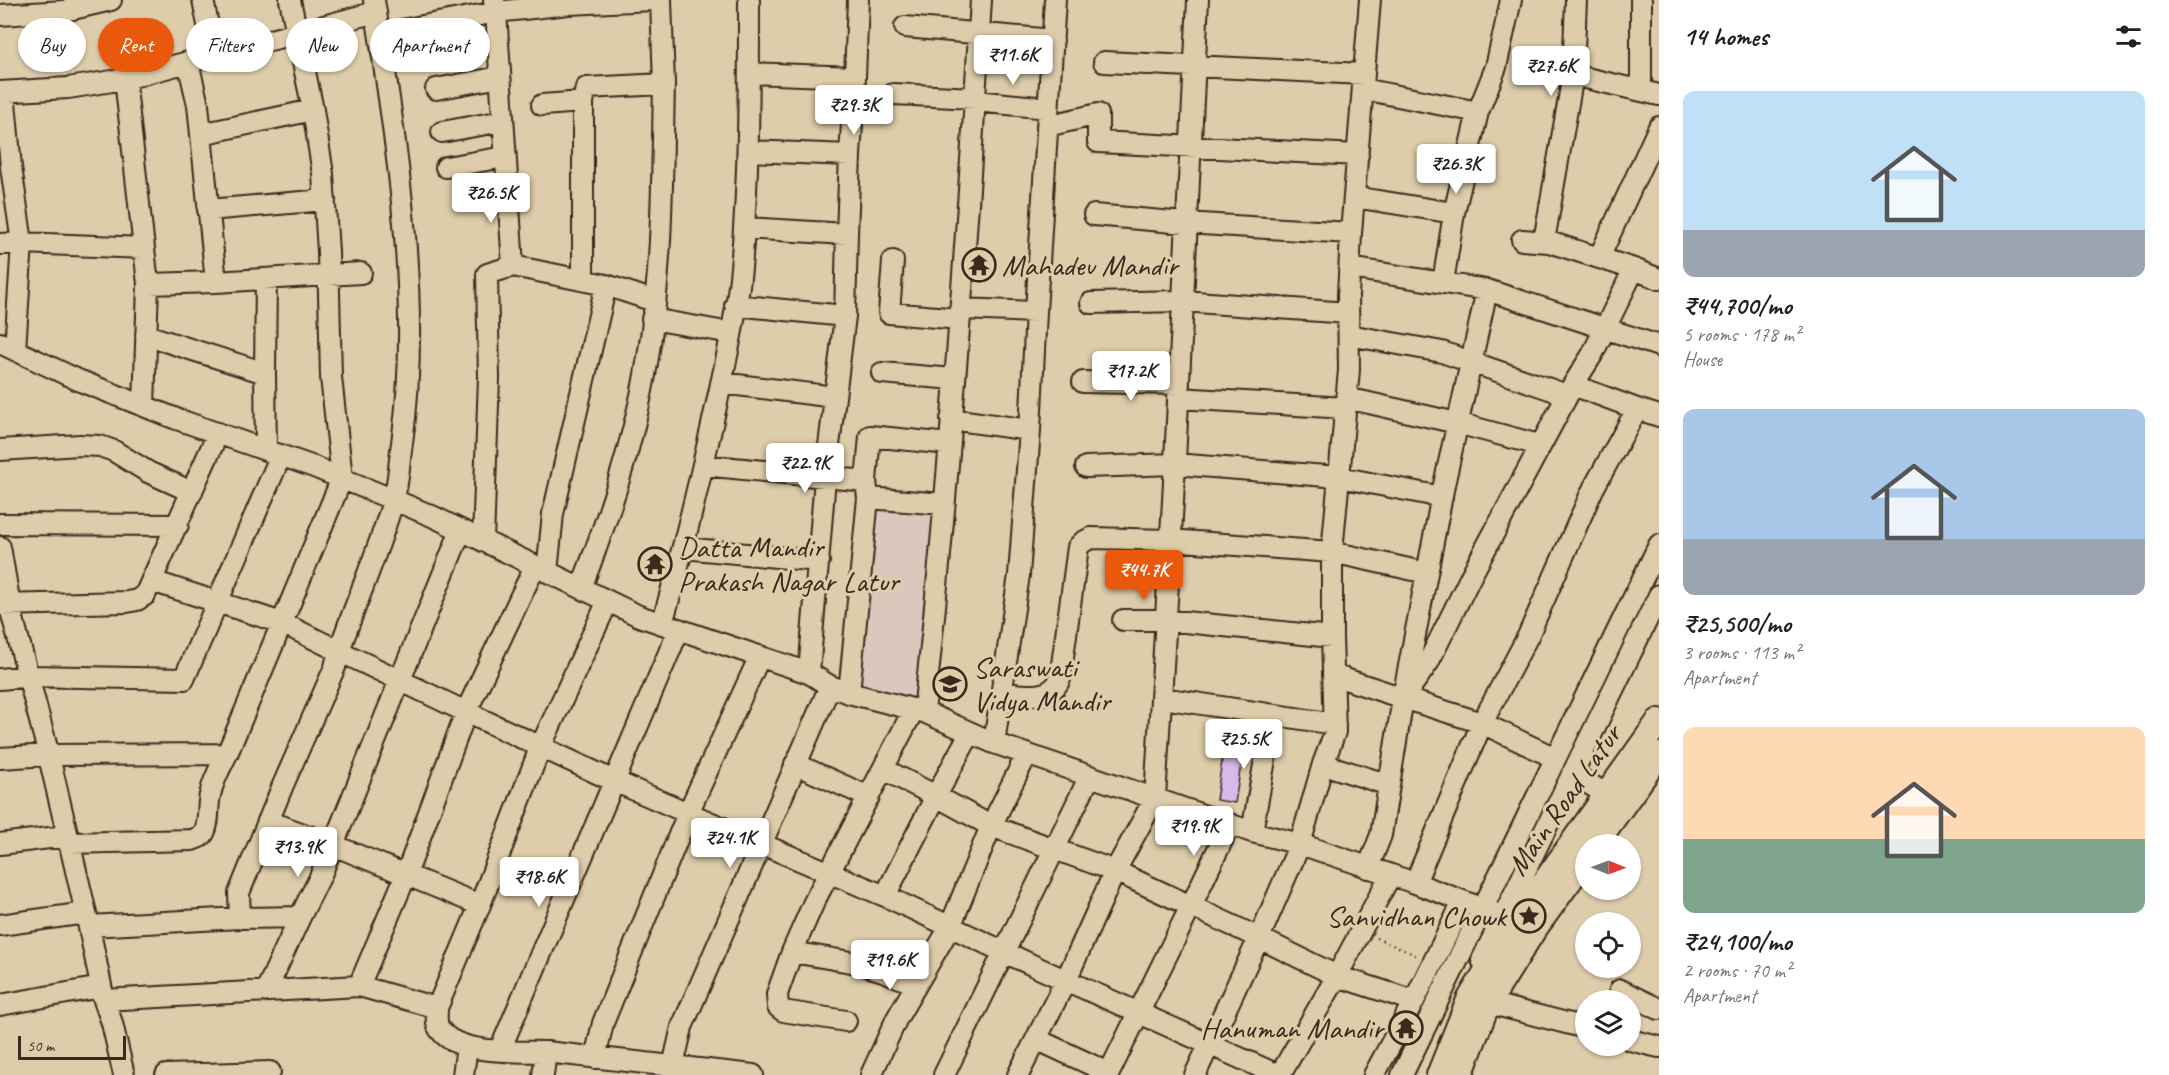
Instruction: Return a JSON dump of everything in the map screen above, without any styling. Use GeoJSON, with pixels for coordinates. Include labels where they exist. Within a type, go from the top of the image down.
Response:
{"type":"FeatureCollection","features":[{"type":"Feature","properties":{"kind":"main road","name":"Main Road Latur"},"geometry":{"type":"LineString","coordinates":[[1439,1075],[1474,1000],[1517,923],[1659,721]]}},
{"type":"Feature","properties":{"kind":"main road","name":"Main Road Latur"},"geometry":{"type":"LineString","coordinates":[[1603,834],[1656,765]]}},
{"type":"Feature","properties":{"kind":"main road","name":"Main Road Latur"},"geometry":{"type":"LineString","coordinates":[[1517,923],[1575,868]]}},
{"type":"Feature","properties":{"kind":"main road","name":"Main Road Latur"},"geometry":{"type":"LineString","coordinates":[[1460,1075],[1474,1000]]}},
{"type":"Feature","properties":{"kind":"street"},"geometry":{"type":"LineString","coordinates":[[0,15],[64,11],[111,0]]}},
{"type":"Feature","properties":{"kind":"street"},"geometry":{"type":"LineString","coordinates":[[203,0],[207,18]]}},
{"type":"Feature","properties":{"kind":"street"},"geometry":{"type":"LineString","coordinates":[[290,0],[294,18]]}},
{"type":"Feature","properties":{"kind":"street"},"geometry":{"type":"LineString","coordinates":[[446,18],[495,6],[653,0]]}},
{"type":"Feature","properties":{"kind":"street"},"geometry":{"type":"LineString","coordinates":[[581,588],[606,521],[628,447],[648,357],[660,238],[664,84],[661,0]]}},
{"type":"Feature","properties":{"kind":"street"},"geometry":{"type":"LineString","coordinates":[[500,1050],[614,781],[670,627],[684,548],[731,333],[740,271],[748,151],[749,0]]}},
{"type":"Feature","properties":{"kind":"street"},"geometry":{"type":"LineString","coordinates":[[809,673],[825,478],[844,316],[858,0]]}},
{"type":"Feature","properties":{"kind":"street"},"geometry":{"type":"LineString","coordinates":[[846,1020],[783,1011],[778,1006],[777,994],[792,952],[830,873],[883,769],[919,711],[936,607],[960,314],[981,0]]}},
{"type":"Feature","properties":{"kind":"street"},"geometry":{"type":"LineString","coordinates":[[994,743],[1018,575],[1030,430],[1055,0]]}},
{"type":"Feature","properties":{"kind":"street"},"geometry":{"type":"LineString","coordinates":[[1018,1075],[1066,980],[1115,871],[1155,798],[1179,391],[1185,223],[1198,0]]}},
{"type":"Feature","properties":{"kind":"street"},"geometry":{"type":"LineString","coordinates":[[1194,1075],[1259,938],[1300,844],[1323,764],[1335,732],[1332,552],[1347,403],[1351,233],[1370,0]]}},
{"type":"Feature","properties":{"kind":"street"},"geometry":{"type":"LineString","coordinates":[[1443,283],[1454,213],[1478,112],[1496,67],[1511,0]]}},
{"type":"Feature","properties":{"kind":"street"},"geometry":{"type":"LineString","coordinates":[[1544,241],[1574,75],[1576,0]]}},
{"type":"Feature","properties":{"kind":"street"},"geometry":{"type":"LineString","coordinates":[[1574,75],[1650,92],[1641,0]]}},
{"type":"Feature","properties":{"kind":"street"},"geometry":{"type":"LineString","coordinates":[[340,18],[375,6]]}},
{"type":"Feature","properties":{"kind":"street"},"geometry":{"type":"LineString","coordinates":[[495,6],[513,266]]}},
{"type":"Feature","properties":{"kind":"street"},"geometry":{"type":"LineString","coordinates":[[905,27],[1053,40]]}},
{"type":"Feature","properties":{"kind":"street"},"geometry":{"type":"LineString","coordinates":[[1104,62],[1195,67],[1363,82],[1478,112]]}},
{"type":"Feature","properties":{"kind":"street"},"geometry":{"type":"LineString","coordinates":[[186,63],[125,79],[68,88],[2,92],[5,168],[21,243],[7,347],[78,380],[342,478],[394,500],[639,616],[809,673],[830,686],[849,693],[919,711],[994,743],[1252,832],[1300,844],[1415,883],[1517,923]]}},
{"type":"Feature","properties":{"kind":"street"},"geometry":{"type":"LineString","coordinates":[[190,72],[198,105],[216,282]]}},
{"type":"Feature","properties":{"kind":"street"},"geometry":{"type":"LineString","coordinates":[[0,844],[67,839],[192,840],[204,835],[206,830],[209,797],[214,781],[342,478],[331,377],[329,275],[323,174],[314,110],[306,72]]}},
{"type":"Feature","properties":{"kind":"street"},"geometry":{"type":"LineString","coordinates":[[240,918],[239,893],[335,667],[394,500],[407,409],[409,317],[405,243],[385,72]]}},
{"type":"Feature","properties":{"kind":"street"},"geometry":{"type":"LineString","coordinates":[[749,73],[855,77]]}},
{"type":"Feature","properties":{"kind":"street"},"geometry":{"type":"LineString","coordinates":[[436,89],[500,77]]}},
{"type":"Feature","properties":{"kind":"street"},"geometry":{"type":"LineString","coordinates":[[125,79],[148,284],[144,406]]}},
{"type":"Feature","properties":{"kind":"street"},"geometry":{"type":"LineString","coordinates":[[583,280],[583,102],[586,88],[664,84]]}},
{"type":"Feature","properties":{"kind":"street"},"geometry":{"type":"LineString","coordinates":[[893,94],[975,100],[1048,117],[1098,114],[1098,142],[1358,155]]}},
{"type":"Feature","properties":{"kind":"street"},"geometry":{"type":"LineString","coordinates":[[542,105],[583,102]]}},
{"type":"Feature","properties":{"kind":"street"},"geometry":{"type":"LineString","coordinates":[[201,134],[314,110]]}},
{"type":"Feature","properties":{"kind":"street"},"geometry":{"type":"LineString","coordinates":[[442,132],[503,121]]}},
{"type":"Feature","properties":{"kind":"street"},"geometry":{"type":"LineString","coordinates":[[1599,258],[1659,127]]}},
{"type":"Feature","properties":{"kind":"street"},"geometry":{"type":"LineString","coordinates":[[748,151],[850,155]]}},
{"type":"Feature","properties":{"kind":"street"},"geometry":{"type":"LineString","coordinates":[[446,167],[505,157]]}},
{"type":"Feature","properties":{"kind":"street"},"geometry":{"type":"LineString","coordinates":[[1354,197],[1454,213]]}},
{"type":"Feature","properties":{"kind":"street"},"geometry":{"type":"LineString","coordinates":[[208,210],[325,200]]}},
{"type":"Feature","properties":{"kind":"street"},"geometry":{"type":"LineString","coordinates":[[1094,215],[1351,233]]}},
{"type":"Feature","properties":{"kind":"street"},"geometry":{"type":"LineString","coordinates":[[744,228],[847,234]]}},
{"type":"Feature","properties":{"kind":"street"},"geometry":{"type":"LineString","coordinates":[[1522,240],[1544,241],[1659,279]]}},
{"type":"Feature","properties":{"kind":"street"},"geometry":{"type":"LineString","coordinates":[[0,244],[144,248]]}},
{"type":"Feature","properties":{"kind":"street"},"geometry":{"type":"LineString","coordinates":[[893,261],[889,313],[1036,312]]}},
{"type":"Feature","properties":{"kind":"street"},"geometry":{"type":"LineString","coordinates":[[483,541],[489,389],[487,274],[513,266],[606,285],[653,310],[731,333]]}},
{"type":"Feature","properties":{"kind":"street"},"geometry":{"type":"LineString","coordinates":[[1350,267],[1486,290],[1659,346]]}},
{"type":"Feature","properties":{"kind":"street"},"geometry":{"type":"LineString","coordinates":[[1402,698],[1428,663],[1539,445],[1592,355],[1634,269]]}},
{"type":"Feature","properties":{"kind":"street"},"geometry":{"type":"LineString","coordinates":[[148,284],[361,273]]}},
{"type":"Feature","properties":{"kind":"street"},"geometry":{"type":"LineString","coordinates":[[0,679],[30,676],[184,679],[273,453],[265,373],[266,279]]}},
{"type":"Feature","properties":{"kind":"street"},"geometry":{"type":"LineString","coordinates":[[360,986],[406,875],[466,712],[541,569],[606,285]]}},
{"type":"Feature","properties":{"kind":"street"},"geometry":{"type":"LineString","coordinates":[[1368,868],[1380,835],[1402,698],[1486,290]]}},
{"type":"Feature","properties":{"kind":"street"},"geometry":{"type":"LineString","coordinates":[[1091,303],[1182,301],[1348,313]]}},
{"type":"Feature","properties":{"kind":"street"},"geometry":{"type":"LineString","coordinates":[[735,305],[844,316]]}},
{"type":"Feature","properties":{"kind":"street"},"geometry":{"type":"LineString","coordinates":[[146,335],[265,373]]}},
{"type":"Feature","properties":{"kind":"street"},"geometry":{"type":"LineString","coordinates":[[1348,335],[1442,352],[1659,416]]}},
{"type":"Feature","properties":{"kind":"street"},"geometry":{"type":"LineString","coordinates":[[882,373],[954,379]]}},
{"type":"Feature","properties":{"kind":"street"},"geometry":{"type":"LineString","coordinates":[[1083,382],[1347,403],[1457,423],[1539,445]]}},
{"type":"Feature","properties":{"kind":"street"},"geometry":{"type":"LineString","coordinates":[[721,383],[835,397]]}},
{"type":"Feature","properties":{"kind":"street"},"geometry":{"type":"LineString","coordinates":[[1415,883],[1482,723],[1528,636],[1593,489],[1637,409]]}},
{"type":"Feature","properties":{"kind":"street"},"geometry":{"type":"LineString","coordinates":[[951,419],[1030,430]]}},
{"type":"Feature","properties":{"kind":"street"},"geometry":{"type":"LineString","coordinates":[[5,604],[127,602],[145,595],[218,433]]}},
{"type":"Feature","properties":{"kind":"street"},"geometry":{"type":"LineString","coordinates":[[849,693],[870,436],[949,444]]}},
{"type":"Feature","properties":{"kind":"street"},"geometry":{"type":"LineString","coordinates":[[0,450],[100,446],[192,492]]}},
{"type":"Feature","properties":{"kind":"street"},"geometry":{"type":"LineString","coordinates":[[1086,467],[1175,464],[1339,477],[1442,497]]}},
{"type":"Feature","properties":{"kind":"street"},"geometry":{"type":"LineString","coordinates":[[703,465],[825,478],[944,504]]}},
{"type":"Feature","properties":{"kind":"street"},"geometry":{"type":"LineString","coordinates":[[0,524],[178,525]]}},
{"type":"Feature","properties":{"kind":"street"},"geometry":{"type":"LineString","coordinates":[[266,991],[333,845],[461,530]]}},
{"type":"Feature","properties":{"kind":"street"},"geometry":{"type":"LineString","coordinates":[[1001,693],[1044,695],[1056,688],[1060,679],[1078,547],[1090,538],[1169,540],[1332,552],[1428,573]]}},
{"type":"Feature","properties":{"kind":"street"},"geometry":{"type":"LineString","coordinates":[[1402,1075],[1659,545]]}},
{"type":"Feature","properties":{"kind":"street"},"geometry":{"type":"LineString","coordinates":[[0,547],[5,604],[30,676],[88,920],[103,994],[124,1075]]}},
{"type":"Feature","properties":{"kind":"street"},"geometry":{"type":"LineString","coordinates":[[684,548],[819,561]]}},
{"type":"Feature","properties":{"kind":"street"},"geometry":{"type":"LineString","coordinates":[[152,581],[282,624],[401,679],[540,748],[885,896],[1279,1075],[1337,976],[1390,876]]}},
{"type":"Feature","properties":{"kind":"street"},"geometry":{"type":"LineString","coordinates":[[1426,1075],[1474,1000],[1517,923],[1572,773],[1659,595]]}},
{"type":"Feature","properties":{"kind":"street"},"geometry":{"type":"LineString","coordinates":[[608,601],[540,748],[480,905],[437,1008],[437,1022],[440,1030],[456,1043],[467,1047],[546,1052],[753,1075]]}},
{"type":"Feature","properties":{"kind":"street"},"geometry":{"type":"LineString","coordinates":[[1123,620],[1165,620],[1332,637]]}},
{"type":"Feature","properties":{"kind":"street"},"geometry":{"type":"LineString","coordinates":[[595,1058],[603,1023],[688,813],[760,656]]}},
{"type":"Feature","properties":{"kind":"street"},"geometry":{"type":"LineString","coordinates":[[1333,675],[1482,723],[1555,758]]}},
{"type":"Feature","properties":{"kind":"street"},"geometry":{"type":"LineString","coordinates":[[673,1066],[682,1027],[830,686]]}},
{"type":"Feature","properties":{"kind":"street"},"geometry":{"type":"LineString","coordinates":[[1162,698],[1335,723]]}},
{"type":"Feature","properties":{"kind":"street"},"geometry":{"type":"LineString","coordinates":[[1252,832],[1273,715]]}},
{"type":"Feature","properties":{"kind":"street"},"geometry":{"type":"LineString","coordinates":[[885,896],[970,733]]}},
{"type":"Feature","properties":{"kind":"street"},"geometry":{"type":"LineString","coordinates":[[0,758],[49,755],[226,754]]}},
{"type":"Feature","properties":{"kind":"street"},"geometry":{"type":"LineString","coordinates":[[871,1075],[915,984],[950,927],[991,826],[1027,754]]}},
{"type":"Feature","properties":{"kind":"street"},"geometry":{"type":"LineString","coordinates":[[795,764],[869,798]]}},
{"type":"Feature","properties":{"kind":"street"},"geometry":{"type":"LineString","coordinates":[[1323,764],[1389,785]]}},
{"type":"Feature","properties":{"kind":"street"},"geometry":{"type":"LineString","coordinates":[[883,769],[991,826],[1115,871],[1337,976],[1414,1001]]}},
{"type":"Feature","properties":{"kind":"street"},"geometry":{"type":"LineString","coordinates":[[1572,773],[1607,795]]}},
{"type":"Feature","properties":{"kind":"street"},"geometry":{"type":"LineString","coordinates":[[944,1075],[1090,776]]}},
{"type":"Feature","properties":{"kind":"street"},"geometry":{"type":"LineString","coordinates":[[268,821],[480,905]]}},
{"type":"Feature","properties":{"kind":"street"},"geometry":{"type":"LineString","coordinates":[[1036,1039],[1110,1074],[1230,824]]}},
{"type":"Feature","properties":{"kind":"street"},"geometry":{"type":"LineString","coordinates":[[1374,1075],[1463,902]]}},
{"type":"Feature","properties":{"kind":"street"},"geometry":{"type":"LineString","coordinates":[[0,925],[88,920],[300,917]]}},
{"type":"Feature","properties":{"kind":"street"},"geometry":{"type":"LineString","coordinates":[[792,952],[857,963],[915,984]]}},
{"type":"Feature","properties":{"kind":"street"},"geometry":{"type":"LineString","coordinates":[[0,1005],[103,994],[266,991],[360,986],[437,1008]]}},
{"type":"Feature","properties":{"kind":"street"},"geometry":{"type":"LineString","coordinates":[[1443,991],[1575,1025]]}},
{"type":"Feature","properties":{"kind":"street"},"geometry":{"type":"LineString","coordinates":[[1641,1000],[1659,1009]]}},
{"type":"Feature","properties":{"kind":"street"},"geometry":{"type":"LineString","coordinates":[[1641,1043],[1659,1047]]}},
{"type":"Feature","properties":{"kind":"street"},"geometry":{"type":"LineString","coordinates":[[463,1075],[467,1047]]}},
{"type":"Feature","properties":{"kind":"street"},"geometry":{"type":"LineString","coordinates":[[543,1075],[546,1052]]}},
{"type":"Feature","properties":{"kind":"street"},"geometry":{"type":"LineString","coordinates":[[166,1075],[270,1072]]}},
{"type":"Feature","properties":{"kind":"path"},"geometry":{"type":"LineString","coordinates":[[1359,931],[1433,962]]}},
{"type":"Feature","properties":{"kind":"shaded area"},"geometry":{"type":"Polygon","coordinates":[[[868,498],[944,504],[924,712],[849,687],[868,498]]]}},
{"type":"Feature","properties":{"kind":"building"},"geometry":{"type":"Polygon","coordinates":[[[1223,755],[1242,758],[1235,803],[1216,800],[1223,755]]]}},
{"type":"Feature","properties":{"kind":"place","name":"Mahadev Mandir"},"geometry":{"type":"Point","coordinates":[979,265]}},
{"type":"Feature","properties":{"kind":"place","name":"Datta Mandir Prakash Nagar Latur"},"geometry":{"type":"Point","coordinates":[655,564]}},
{"type":"Feature","properties":{"kind":"place","name":"Saraswati Vidya Mandir"},"geometry":{"type":"Point","coordinates":[950,684]}},
{"type":"Feature","properties":{"kind":"place","name":"Sanvidhan Chowk"},"geometry":{"type":"Point","coordinates":[1529,916]}},
{"type":"Feature","properties":{"kind":"place","name":"Hanuman Mandir"},"geometry":{"type":"Point","coordinates":[1406,1028]}}]}
